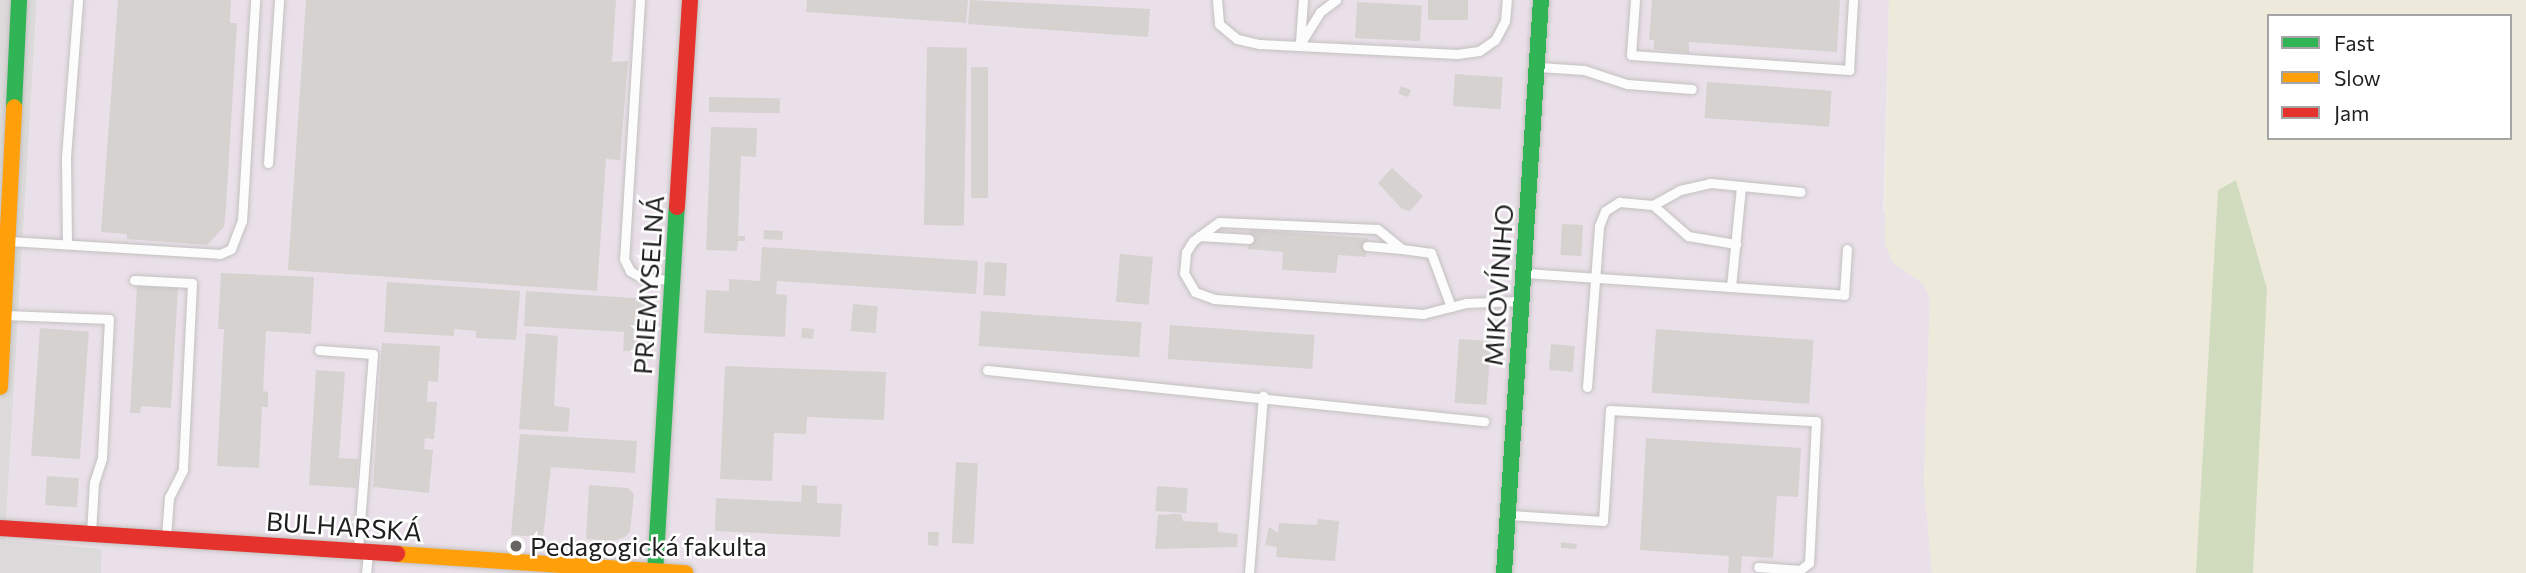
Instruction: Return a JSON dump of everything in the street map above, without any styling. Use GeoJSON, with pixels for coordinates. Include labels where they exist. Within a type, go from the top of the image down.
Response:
{"type":"FeatureCollection","features":[{"type":"Feature","properties":{"kind":"street"},"geometry":{"type":"LineString","coordinates":[[0,387],[19,0]]}},
{"type":"Feature","properties":{"kind":"street","name":"PRIEMYSELNÁ"},"geometry":{"type":"LineString","coordinates":[[655,572],[690,0]]}},
{"type":"Feature","properties":{"kind":"street","name":"MIKOVÍNIHO"},"geometry":{"type":"LineString","coordinates":[[1504,573],[1541,0]]}},
{"type":"Feature","properties":{"kind":"street","name":"BULHARSKÁ"},"geometry":{"type":"LineString","coordinates":[[0,528],[685,573]]}},
{"type":"Feature","properties":{"kind":"lane"},"geometry":{"type":"LineString","coordinates":[[67,243],[70,69],[78,0]]}},
{"type":"Feature","properties":{"kind":"lane"},"geometry":{"type":"LineString","coordinates":[[7,241],[220,254],[231,249],[242,221],[255,0]]}},
{"type":"Feature","properties":{"kind":"lane"},"geometry":{"type":"LineString","coordinates":[[268,163],[279,0]]}},
{"type":"Feature","properties":{"kind":"lane"},"geometry":{"type":"LineString","coordinates":[[640,0],[624,258],[630,271],[642,278],[673,280]]}},
{"type":"Feature","properties":{"kind":"lane"},"geometry":{"type":"LineString","coordinates":[[1217,0],[1219,24],[1237,39],[1259,44],[1457,54],[1479,51],[1495,40],[1505,21],[1507,0]]}},
{"type":"Feature","properties":{"kind":"lane"},"geometry":{"type":"LineString","coordinates":[[1300,44],[1303,0]]}},
{"type":"Feature","properties":{"kind":"lane"},"geometry":{"type":"LineString","coordinates":[[1300,44],[1320,12],[1336,0]]}},
{"type":"Feature","properties":{"kind":"lane"},"geometry":{"type":"LineString","coordinates":[[1635,0],[1631,55],[1849,70],[1853,0]]}},
{"type":"Feature","properties":{"kind":"lane"},"geometry":{"type":"LineString","coordinates":[[1537,67],[1584,70],[1628,85],[1692,89]]}},
{"type":"Feature","properties":{"kind":"lane"},"geometry":{"type":"LineString","coordinates":[[1587,387],[1599,226],[1605,211],[1619,202],[1653,205],[1679,190],[1700,186],[1741,186],[1801,192]]}},
{"type":"Feature","properties":{"kind":"lane"},"geometry":{"type":"LineString","coordinates":[[1731,287],[1741,186]]}},
{"type":"Feature","properties":{"kind":"lane"},"geometry":{"type":"LineString","coordinates":[[1653,205],[1688,236],[1736,244]]}},
{"type":"Feature","properties":{"kind":"lane"},"geometry":{"type":"LineString","coordinates":[[1402,248],[1377,229],[1236,220],[1219,222],[1199,236],[1186,252],[1184,273],[1195,292],[1214,299],[1423,314],[1451,307],[1521,301]]}},
{"type":"Feature","properties":{"kind":"lane"},"geometry":{"type":"LineString","coordinates":[[1199,236],[1249,239]]}},
{"type":"Feature","properties":{"kind":"lane"},"geometry":{"type":"LineString","coordinates":[[1367,246],[1431,253],[1451,307]]}},
{"type":"Feature","properties":{"kind":"lane"},"geometry":{"type":"LineString","coordinates":[[1523,273],[1844,295],[1847,249]]}},
{"type":"Feature","properties":{"kind":"lane"},"geometry":{"type":"LineString","coordinates":[[134,280],[192,283],[183,470],[169,497],[166,539]]}},
{"type":"Feature","properties":{"kind":"lane"},"geometry":{"type":"LineString","coordinates":[[4,314],[108,319],[102,458],[94,482],[91,534]]}},
{"type":"Feature","properties":{"kind":"lane"},"geometry":{"type":"LineString","coordinates":[[319,350],[373,354],[363,552],[366,573]]}},
{"type":"Feature","properties":{"kind":"lane"},"geometry":{"type":"LineString","coordinates":[[987,370],[1263,396],[1484,421]]}},
{"type":"Feature","properties":{"kind":"lane"},"geometry":{"type":"LineString","coordinates":[[1250,573],[1263,396]]}},
{"type":"Feature","properties":{"kind":"lane"},"geometry":{"type":"LineString","coordinates":[[1508,515],[1603,521],[1610,410],[1816,421],[1808,563],[1800,570],[1758,567]]}},
{"type":"Feature","properties":{"kind":"shaded area"},"geometry":{"type":"Polygon","coordinates":[[[0,0],[37,0],[5,539],[102,549],[101,573],[0,573],[0,0]]]}},
{"type":"Feature","properties":{"kind":"shaded area"},"geometry":{"type":"Polygon","coordinates":[[[37,0],[1889,0],[1883,209],[1908,274],[1924,284],[1930,300],[1924,482],[1932,573],[101,573],[102,548],[5,540],[37,0]]]}},
{"type":"Feature","properties":{"kind":"shaded area"},"geometry":{"type":"Polygon","coordinates":[[[1889,0],[2526,0],[2526,573],[2253,573],[2267,289],[2236,180],[2218,190],[2196,573],[1932,573],[1924,482],[1930,300],[1924,284],[1893,263],[1885,244],[1889,0]]]}},
{"type":"Feature","properties":{"kind":"green space"},"geometry":{"type":"Polygon","coordinates":[[[2236,180],[2267,289],[2253,573],[2196,573],[2218,190],[2236,180]]]}},
{"type":"Feature","properties":{"kind":"building"},"geometry":{"type":"Polygon","coordinates":[[[118,0],[231,0],[230,23],[237,23],[226,207],[224,227],[207,245],[127,239],[127,234],[101,232],[118,0]]]}},
{"type":"Feature","properties":{"kind":"building"},"geometry":{"type":"Polygon","coordinates":[[[306,0],[616,0],[612,62],[628,61],[620,160],[606,159],[597,291],[288,270],[306,0]]]}},
{"type":"Feature","properties":{"kind":"building"},"geometry":{"type":"Polygon","coordinates":[[[807,0],[968,0],[966,23],[806,12],[807,0]]]}},
{"type":"Feature","properties":{"kind":"building"},"geometry":{"type":"Polygon","coordinates":[[[970,0],[1150,9],[1148,37],[968,24],[970,0]]]}},
{"type":"Feature","properties":{"kind":"building"},"geometry":{"type":"Polygon","coordinates":[[[1428,0],[1468,0],[1468,20],[1428,20],[1428,0]]]}},
{"type":"Feature","properties":{"kind":"building"},"geometry":{"type":"Polygon","coordinates":[[[1652,0],[1840,0],[1837,52],[1689,42],[1689,53],[1654,49],[1654,40],[1649,40],[1652,0]]]}},
{"type":"Feature","properties":{"kind":"building"},"geometry":{"type":"Polygon","coordinates":[[[1357,2],[1422,5],[1420,41],[1355,38],[1357,2]]]}},
{"type":"Feature","properties":{"kind":"building"},"geometry":{"type":"Polygon","coordinates":[[[927,47],[967,48],[964,226],[924,225],[927,47]]]}},
{"type":"Feature","properties":{"kind":"building"},"geometry":{"type":"Polygon","coordinates":[[[971,67],[988,67],[988,198],[971,198],[971,67]]]}},
{"type":"Feature","properties":{"kind":"building"},"geometry":{"type":"Polygon","coordinates":[[[1455,74],[1503,77],[1501,109],[1453,106],[1455,74]]]}},
{"type":"Feature","properties":{"kind":"building"},"geometry":{"type":"Polygon","coordinates":[[[1707,82],[1832,91],[1829,127],[1704,118],[1707,82]]]}},
{"type":"Feature","properties":{"kind":"building"},"geometry":{"type":"Polygon","coordinates":[[[1401,86],[1411,90],[1408,97],[1398,94],[1401,86]]]}},
{"type":"Feature","properties":{"kind":"building"},"geometry":{"type":"Polygon","coordinates":[[[709,97],[780,98],[780,113],[709,112],[709,97]]]}},
{"type":"Feature","properties":{"kind":"building"},"geometry":{"type":"Polygon","coordinates":[[[711,127],[757,128],[756,157],[741,156],[738,236],[745,236],[745,241],[738,241],[737,251],[706,250],[711,127]]]}},
{"type":"Feature","properties":{"kind":"building"},"geometry":{"type":"Polygon","coordinates":[[[1392,168],[1423,196],[1410,211],[1402,209],[1378,183],[1392,168]]]}},
{"type":"Feature","properties":{"kind":"building"},"geometry":{"type":"Polygon","coordinates":[[[1562,224],[1583,225],[1581,256],[1560,255],[1562,224]]]}},
{"type":"Feature","properties":{"kind":"building"},"geometry":{"type":"Polygon","coordinates":[[[764,230],[783,231],[783,240],[764,239],[764,230]]]}},
{"type":"Feature","properties":{"kind":"building"},"geometry":{"type":"Polygon","coordinates":[[[1250,230],[1368,238],[1366,257],[1338,255],[1336,273],[1282,270],[1283,252],[1248,249],[1250,230]]]}},
{"type":"Feature","properties":{"kind":"building"},"geometry":{"type":"Polygon","coordinates":[[[762,247],[978,261],[976,294],[777,281],[776,294],[787,295],[785,337],[704,333],[706,290],[729,291],[729,279],[760,281],[762,247]]]}},
{"type":"Feature","properties":{"kind":"building"},"geometry":{"type":"Polygon","coordinates":[[[1120,254],[1153,257],[1149,305],[1116,302],[1120,254]]]}},
{"type":"Feature","properties":{"kind":"building"},"geometry":{"type":"Polygon","coordinates":[[[985,262],[1007,263],[1005,296],[983,295],[985,262]]]}},
{"type":"Feature","properties":{"kind":"building"},"geometry":{"type":"Polygon","coordinates":[[[221,273],[314,277],[311,334],[266,331],[263,391],[268,392],[268,407],[262,407],[259,468],[217,466],[224,329],[218,329],[221,273]]]}},
{"type":"Feature","properties":{"kind":"building"},"geometry":{"type":"Polygon","coordinates":[[[387,282],[520,291],[516,340],[476,338],[476,331],[454,329],[454,336],[384,332],[387,282]]]}},
{"type":"Feature","properties":{"kind":"building"},"geometry":{"type":"Polygon","coordinates":[[[137,286],[178,288],[171,408],[141,406],[140,413],[130,413],[137,286]]]}},
{"type":"Feature","properties":{"kind":"building"},"geometry":{"type":"Polygon","coordinates":[[[526,291],[648,299],[645,352],[623,351],[624,332],[524,326],[526,291]]]}},
{"type":"Feature","properties":{"kind":"building"},"geometry":{"type":"Polygon","coordinates":[[[853,304],[878,306],[876,333],[851,331],[853,304]]]}},
{"type":"Feature","properties":{"kind":"building"},"geometry":{"type":"Polygon","coordinates":[[[981,311],[1142,322],[1139,357],[979,346],[981,311]]]}},
{"type":"Feature","properties":{"kind":"building"},"geometry":{"type":"Polygon","coordinates":[[[1170,325],[1315,335],[1312,369],[1168,359],[1170,325]]]}},
{"type":"Feature","properties":{"kind":"building"},"geometry":{"type":"Polygon","coordinates":[[[40,328],[89,331],[80,459],[31,456],[40,328]]]}},
{"type":"Feature","properties":{"kind":"building"},"geometry":{"type":"Polygon","coordinates":[[[802,328],[814,329],[813,339],[801,338],[802,328]]]}},
{"type":"Feature","properties":{"kind":"building"},"geometry":{"type":"Polygon","coordinates":[[[1656,329],[1814,340],[1809,404],[1652,393],[1656,329]]]}},
{"type":"Feature","properties":{"kind":"building"},"geometry":{"type":"Polygon","coordinates":[[[526,333],[558,336],[554,406],[570,408],[568,432],[519,429],[526,333]]]}},
{"type":"Feature","properties":{"kind":"building"},"geometry":{"type":"Polygon","coordinates":[[[1459,339],[1491,341],[1486,405],[1455,403],[1459,339]]]}},
{"type":"Feature","properties":{"kind":"building"},"geometry":{"type":"Polygon","coordinates":[[[382,343],[440,346],[438,382],[428,381],[427,402],[437,402],[434,439],[425,438],[424,449],[433,450],[429,493],[373,487],[382,343]]]}},
{"type":"Feature","properties":{"kind":"building"},"geometry":{"type":"Polygon","coordinates":[[[1551,344],[1575,346],[1573,372],[1549,370],[1551,344]]]}},
{"type":"Feature","properties":{"kind":"building"},"geometry":{"type":"Polygon","coordinates":[[[725,366],[886,372],[884,420],[807,417],[806,434],[774,433],[772,481],[720,479],[725,366]]]}},
{"type":"Feature","properties":{"kind":"building"},"geometry":{"type":"Polygon","coordinates":[[[316,370],[345,372],[339,458],[358,459],[356,488],[309,485],[316,370]]]}},
{"type":"Feature","properties":{"kind":"building"},"geometry":{"type":"Polygon","coordinates":[[[520,434],[637,441],[635,473],[551,467],[543,537],[511,535],[520,434]]]}},
{"type":"Feature","properties":{"kind":"building"},"geometry":{"type":"Polygon","coordinates":[[[1646,438],[1801,448],[1798,497],[1777,496],[1773,558],[1742,556],[1741,573],[1728,573],[1729,556],[1640,550],[1646,438]]]}},
{"type":"Feature","properties":{"kind":"building"},"geometry":{"type":"Polygon","coordinates":[[[956,462],[978,463],[974,544],[952,543],[956,462]]]}},
{"type":"Feature","properties":{"kind":"building"},"geometry":{"type":"Polygon","coordinates":[[[47,476],[79,478],[77,507],[45,505],[47,476]]]}},
{"type":"Feature","properties":{"kind":"building"},"geometry":{"type":"Polygon","coordinates":[[[589,485],[628,488],[634,494],[630,531],[625,537],[612,541],[586,539],[589,485]]]}},
{"type":"Feature","properties":{"kind":"building"},"geometry":{"type":"Polygon","coordinates":[[[802,485],[817,486],[817,503],[842,504],[840,537],[715,531],[716,498],[801,502],[802,485]]]}},
{"type":"Feature","properties":{"kind":"building"},"geometry":{"type":"Polygon","coordinates":[[[1157,486],[1188,488],[1186,513],[1155,511],[1157,486]]]}},
{"type":"Feature","properties":{"kind":"building"},"geometry":{"type":"Polygon","coordinates":[[[1181,514],[1183,521],[1218,523],[1218,532],[1238,534],[1237,547],[1155,549],[1158,515],[1181,514]]]}},
{"type":"Feature","properties":{"kind":"building"},"geometry":{"type":"Polygon","coordinates":[[[1318,519],[1339,521],[1335,561],[1276,557],[1277,547],[1265,545],[1269,527],[1278,533],[1279,523],[1317,525],[1318,519]]]}},
{"type":"Feature","properties":{"kind":"building"},"geometry":{"type":"Polygon","coordinates":[[[928,532],[939,532],[938,546],[928,545],[928,532]]]}},
{"type":"Feature","properties":{"kind":"building"},"geometry":{"type":"Polygon","coordinates":[[[1561,542],[1577,544],[1576,549],[1561,548],[1561,542]]]}},
{"type":"Feature","properties":{"kind":"traffic: fast"},"geometry":{"type":"LineString","coordinates":[[14,107],[19,0]]}},
{"type":"Feature","properties":{"kind":"traffic: fast"},"geometry":{"type":"LineString","coordinates":[[1504,573],[1541,0]]}},
{"type":"Feature","properties":{"kind":"traffic: fast"},"geometry":{"type":"LineString","coordinates":[[655,573],[677,207]]}},
{"type":"Feature","properties":{"kind":"traffic: slow"},"geometry":{"type":"LineString","coordinates":[[0,387],[14,107]]}},
{"type":"Feature","properties":{"kind":"traffic: slow"},"geometry":{"type":"LineString","coordinates":[[397,554],[685,573]]}},
{"type":"Feature","properties":{"kind":"traffic: jam"},"geometry":{"type":"LineString","coordinates":[[677,207],[690,0]]}},
{"type":"Feature","properties":{"kind":"traffic: jam"},"geometry":{"type":"LineString","coordinates":[[0,528],[397,554]]}},
{"type":"Feature","properties":{"kind":"place","name":"Pedagogická fakulta"},"geometry":{"type":"Point","coordinates":[516,546]}}]}
